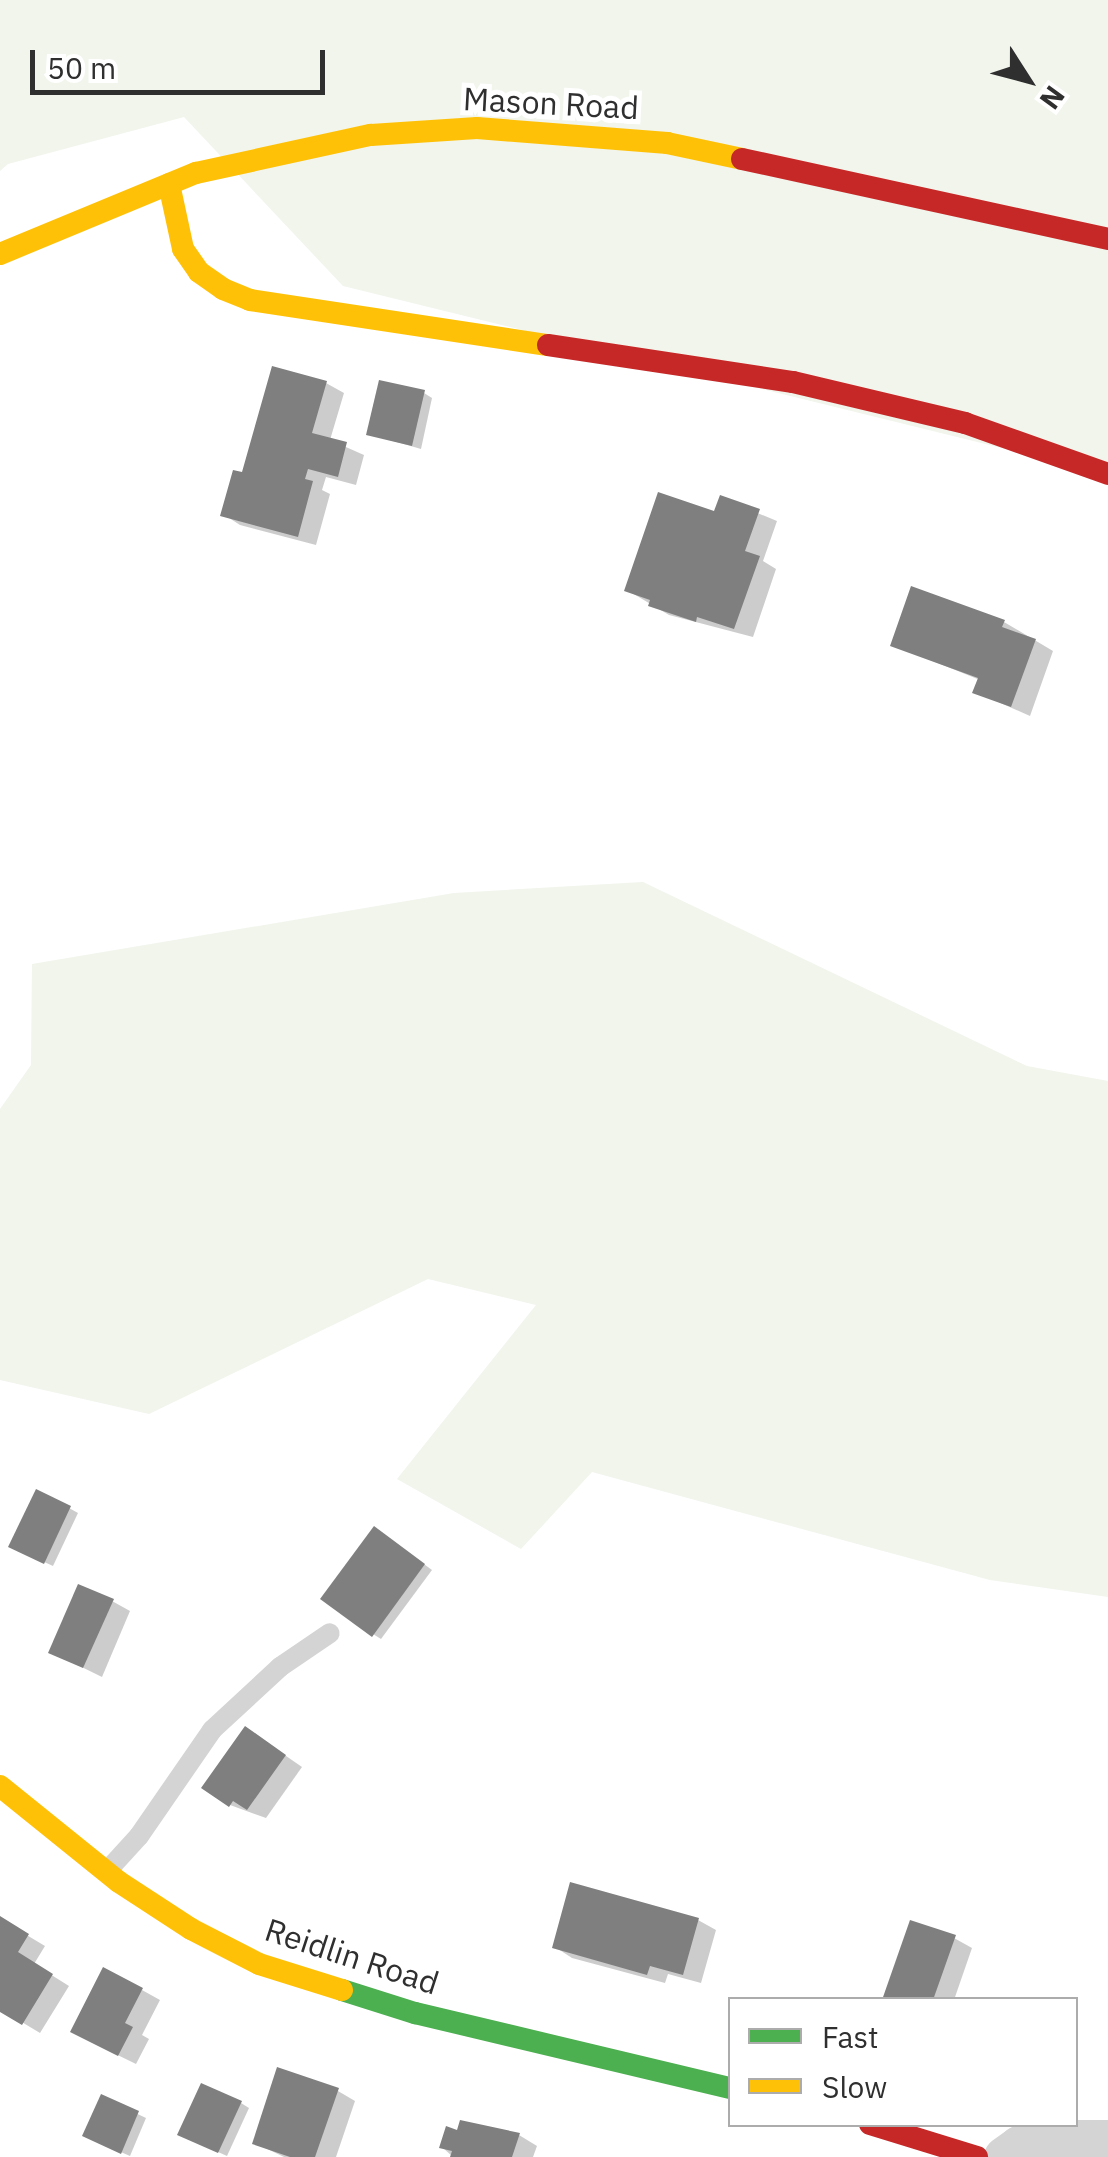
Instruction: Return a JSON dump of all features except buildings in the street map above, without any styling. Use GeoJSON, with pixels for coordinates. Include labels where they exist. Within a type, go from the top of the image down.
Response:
{"type":"FeatureCollection","features":[{"type":"Feature","properties":{"kind":"street","name":"Mason Road"},"geometry":{"type":"LineString","coordinates":[[0,254],[169,184],[279,152],[371,134],[478,128],[667,143],[780,164],[1108,240]]}},
{"type":"Feature","properties":{"kind":"street"},"geometry":{"type":"LineString","coordinates":[[169,184],[183,249],[198,272],[223,289],[250,300],[793,382],[966,423],[1108,474]]}},
{"type":"Feature","properties":{"kind":"street","name":"Reidlin Road"},"geometry":{"type":"LineString","coordinates":[[0,1786],[107,1871],[191,1929],[259,1964],[415,2013],[728,2088]]}},
{"type":"Feature","properties":{"kind":"street"},"geometry":{"type":"LineString","coordinates":[[880,2127],[976,2157]]}},
{"type":"Feature","properties":{"kind":"street"},"geometry":{"type":"LineString","coordinates":[[1004,2157],[1020,2146],[1055,2140],[1108,2140]]}},
{"type":"Feature","properties":{"kind":"lane"},"geometry":{"type":"LineString","coordinates":[[107,1871],[140,1836],[212,1730],[280,1666],[330,1633]]}},
{"type":"Feature","properties":{"kind":"shaded area"},"geometry":{"type":"Polygon","coordinates":[[[0,0],[1108,0],[1108,474],[343,286],[184,117],[8,164],[0,171],[0,0]]]}},
{"type":"Feature","properties":{"kind":"shaded area"},"geometry":{"type":"Polygon","coordinates":[[[643,882],[1027,1066],[1108,1081],[1108,1597],[990,1580],[592,1472],[521,1549],[397,1479],[536,1305],[428,1279],[149,1414],[0,1380],[0,1109],[31,1065],[32,964],[454,893],[643,882]]]}},
{"type":"Feature","properties":{"kind":"traffic: fast"},"geometry":{"type":"LineString","coordinates":[[342,1990],[415,2013],[728,2088]]}},
{"type":"Feature","properties":{"kind":"traffic: slow"},"geometry":{"type":"LineString","coordinates":[[0,254],[196,173],[371,135],[477,128],[667,143],[742,159]]}},
{"type":"Feature","properties":{"kind":"traffic: slow"},"geometry":{"type":"LineString","coordinates":[[169,184],[183,249],[199,272],[223,289],[250,300],[548,345]]}},
{"type":"Feature","properties":{"kind":"traffic: slow"},"geometry":{"type":"LineString","coordinates":[[0,1786],[119,1882],[191,1929],[259,1964],[342,1990]]}},
{"type":"Feature","properties":{"kind":"traffic: jam"},"geometry":{"type":"LineString","coordinates":[[742,159],[1108,239]]}},
{"type":"Feature","properties":{"kind":"traffic: jam"},"geometry":{"type":"LineString","coordinates":[[548,345],[793,382],[965,423],[1108,474]]}},
{"type":"Feature","properties":{"kind":"traffic: jam"},"geometry":{"type":"LineString","coordinates":[[880,2127],[977,2157]]}}]}
